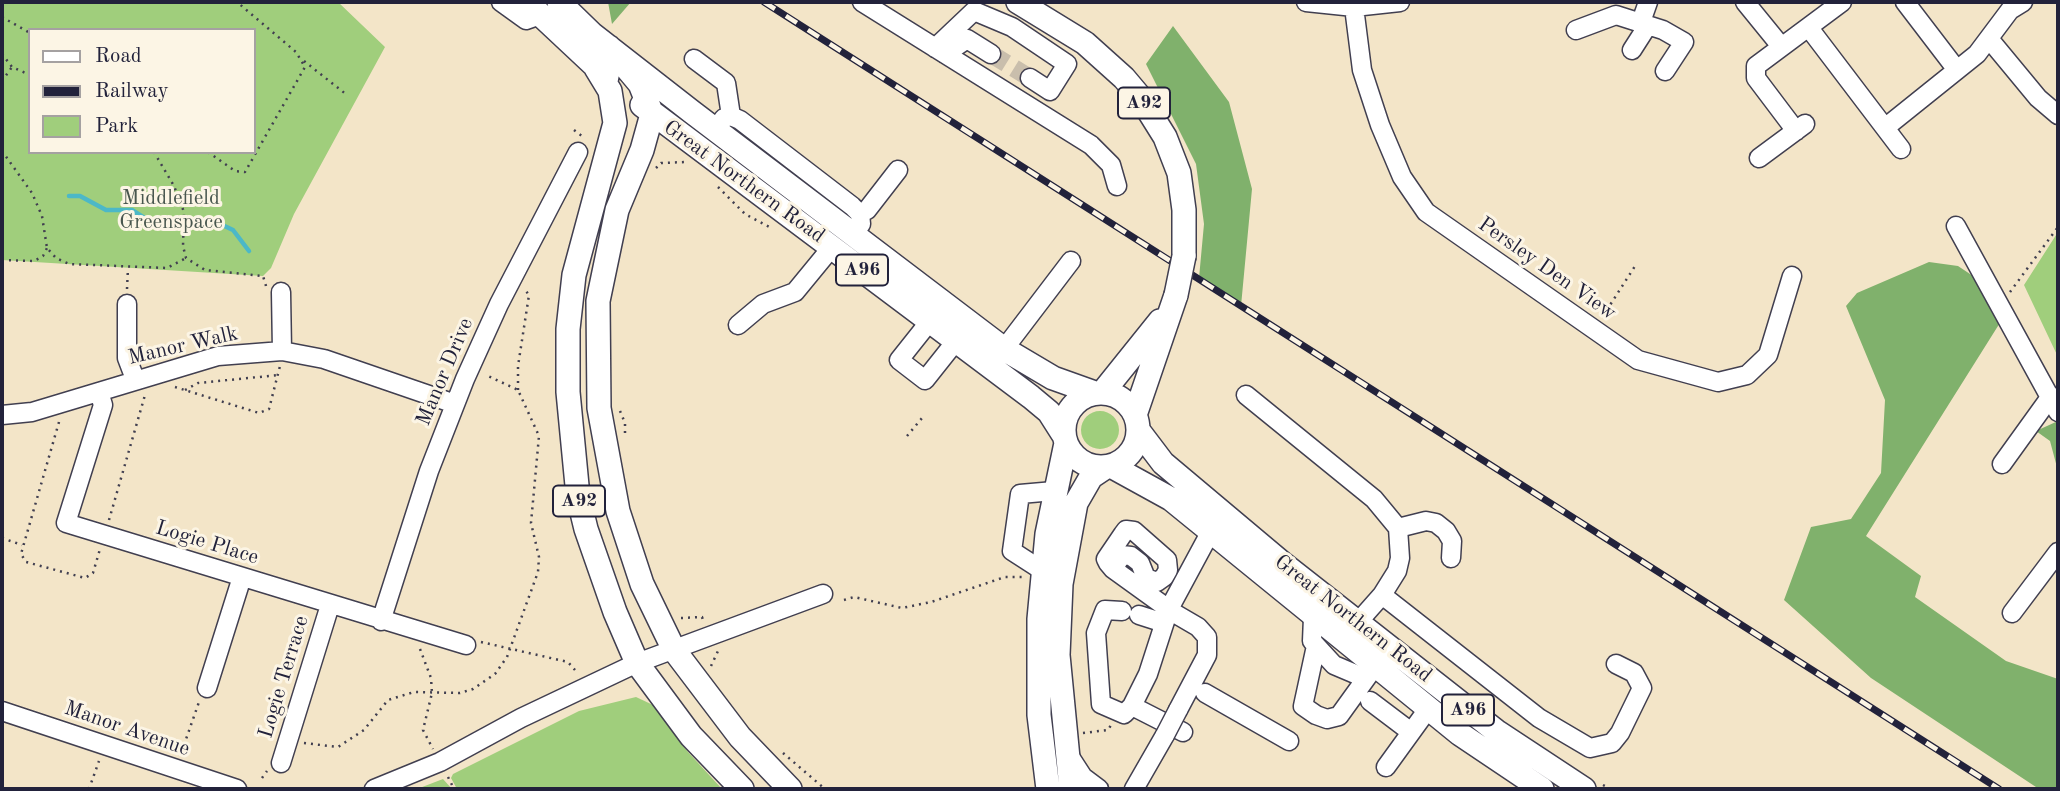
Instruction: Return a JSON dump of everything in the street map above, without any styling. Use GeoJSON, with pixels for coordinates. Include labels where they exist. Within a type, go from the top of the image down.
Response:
{"type":"FeatureCollection","features":[{"type":"Feature","properties":{"kind":"main road","name":"A92"},"geometry":{"type":"LineString","coordinates":[[1018,2],[1085,43],[1104,58],[1140,97],[1165,136],[1179,173],[1184,210],[1184,256],[1130,452],[1091,477],[1076,503],[1061,584],[1058,655],[1071,741],[1071,789]]}},
{"type":"Feature","properties":{"kind":"main road","name":"A96"},"geometry":{"type":"LineString","coordinates":[[542,6],[723,123],[856,225],[962,317],[1004,349],[1053,378],[1099,392]]}},
{"type":"Feature","properties":{"kind":"main road","name":"A96"},"geometry":{"type":"LineString","coordinates":[[542,6],[596,68],[652,114]]}},
{"type":"Feature","properties":{"kind":"main road"},"geometry":{"type":"LineString","coordinates":[[609,47],[640,84],[652,114]]}},
{"type":"Feature","properties":{"kind":"main road","name":"A92"},"geometry":{"type":"LineString","coordinates":[[596,68],[610,91],[615,123],[574,275],[568,329],[571,446],[586,529],[615,612],[637,663],[691,736],[742,789]]}},
{"type":"Feature","properties":{"kind":"main road","name":"A92"},"geometry":{"type":"LineString","coordinates":[[652,114],[648,160],[623,191],[603,264],[596,323],[597,376],[606,457],[618,511],[642,584],[674,650],[740,737],[790,789]]}},
{"type":"Feature","properties":{"kind":"main road","name":"Great Northern Road"},"geometry":{"type":"LineString","coordinates":[[652,114],[697,157],[832,247],[1031,397],[1049,412],[1064,438]]}},
{"type":"Feature","properties":{"kind":"main road"},"geometry":{"type":"LineString","coordinates":[[648,160],[663,146],[697,157]]}},
{"type":"Feature","properties":{"kind":"main road","name":"A92"},"geometry":{"type":"LineString","coordinates":[[1048,789],[1037,673],[1036,574],[1064,438],[1065,417],[1072,405],[1099,392],[1171,304]]}},
{"type":"Feature","properties":{"kind":"main road"},"geometry":{"type":"LineString","coordinates":[[1099,392],[1122,399],[1137,422]]}},
{"type":"Feature","properties":{"kind":"main road","name":"Great Northern Road"},"geometry":{"type":"LineString","coordinates":[[1137,422],[1172,471],[1358,623],[1505,738],[1584,789]]}},
{"type":"Feature","properties":{"kind":"main road"},"geometry":{"type":"LineString","coordinates":[[1064,438],[1082,462],[1108,466]]}},
{"type":"Feature","properties":{"kind":"main road","name":"A96"},"geometry":{"type":"LineString","coordinates":[[1108,466],[1171,499],[1211,531]]}},
{"type":"Feature","properties":{"kind":"main road","name":"Great Northern Road"},"geometry":{"type":"LineString","coordinates":[[1211,531],[1342,640],[1372,669],[1542,789]]}},
{"type":"Feature","properties":{"kind":"street"},"geometry":{"type":"LineString","coordinates":[[501,2],[526,20],[542,6]]}},
{"type":"Feature","properties":{"kind":"street"},"geometry":{"type":"LineString","coordinates":[[862,2],[1091,145],[1111,165],[1117,186]]}},
{"type":"Feature","properties":{"kind":"street"},"geometry":{"type":"LineString","coordinates":[[1306,2],[1354,7],[1400,2]]}},
{"type":"Feature","properties":{"kind":"street"},"geometry":{"type":"LineString","coordinates":[[1632,50],[1645,23],[1648,2]]}},
{"type":"Feature","properties":{"kind":"street"},"geometry":{"type":"LineString","coordinates":[[1745,2],[1780,45]]}},
{"type":"Feature","properties":{"kind":"street"},"geometry":{"type":"LineString","coordinates":[[1759,158],[1801,128],[1756,78],[1755,71],[1760,61],[1842,2]]}},
{"type":"Feature","properties":{"kind":"street"},"geometry":{"type":"LineString","coordinates":[[1905,2],[1957,70]]}},
{"type":"Feature","properties":{"kind":"street"},"geometry":{"type":"LineString","coordinates":[[1886,127],[1990,40],[2010,10],[2022,2]]}},
{"type":"Feature","properties":{"kind":"street","name":"Persley Den View"},"geometry":{"type":"LineString","coordinates":[[1354,7],[1362,70],[1380,125],[1402,177],[1426,212],[1638,360],[1700,379],[1734,380],[1757,367],[1768,355],[1792,276]]}},
{"type":"Feature","properties":{"kind":"street"},"geometry":{"type":"LineString","coordinates":[[940,51],[974,10],[1012,27],[1067,64],[1050,91],[1030,78]]}},
{"type":"Feature","properties":{"kind":"street"},"geometry":{"type":"LineString","coordinates":[[1576,30],[1616,15],[1645,23],[1684,41],[1665,71]]}},
{"type":"Feature","properties":{"kind":"street"},"geometry":{"type":"LineString","coordinates":[[1809,28],[1901,149]]}},
{"type":"Feature","properties":{"kind":"street"},"geometry":{"type":"LineString","coordinates":[[940,51],[967,39],[991,54]]}},
{"type":"Feature","properties":{"kind":"street"},"geometry":{"type":"LineString","coordinates":[[1990,40],[2038,98],[2058,116]]}},
{"type":"Feature","properties":{"kind":"street"},"geometry":{"type":"LineString","coordinates":[[694,59],[726,83],[723,123]]}},
{"type":"Feature","properties":{"kind":"street","name":"Manor Drive"},"geometry":{"type":"LineString","coordinates":[[381,621],[429,471],[455,404],[511,281],[578,152]]}},
{"type":"Feature","properties":{"kind":"street"},"geometry":{"type":"LineString","coordinates":[[856,225],[898,170]]}},
{"type":"Feature","properties":{"kind":"street"},"geometry":{"type":"LineString","coordinates":[[1955,226],[2055,404],[2002,464]]}},
{"type":"Feature","properties":{"kind":"street"},"geometry":{"type":"LineString","coordinates":[[738,325],[763,304],[795,292],[832,247]]}},
{"type":"Feature","properties":{"kind":"street"},"geometry":{"type":"LineString","coordinates":[[1004,349],[1071,261]]}},
{"type":"Feature","properties":{"kind":"street"},"geometry":{"type":"LineString","coordinates":[[281,292],[282,351]]}},
{"type":"Feature","properties":{"kind":"street"},"geometry":{"type":"LineString","coordinates":[[127,304],[127,358],[143,377]]}},
{"type":"Feature","properties":{"kind":"street"},"geometry":{"type":"LineString","coordinates":[[930,321],[899,360],[925,380],[956,341]]}},
{"type":"Feature","properties":{"kind":"street","name":"Manor Walk"},"geometry":{"type":"LineString","coordinates":[[2,415],[32,412],[218,356],[282,351],[324,359],[455,404]]}},
{"type":"Feature","properties":{"kind":"street","name":"Logie Place"},"geometry":{"type":"LineString","coordinates":[[99,392],[103,405],[66,523],[413,632],[466,645]]}},
{"type":"Feature","properties":{"kind":"street"},"geometry":{"type":"LineString","coordinates":[[1246,395],[1374,499],[1398,528],[1399,558],[1396,571],[1382,595],[1342,640]]}},
{"type":"Feature","properties":{"kind":"street"},"geometry":{"type":"LineString","coordinates":[[1036,574],[1012,551],[1020,494],[1054,491]]}},
{"type":"Feature","properties":{"kind":"street"},"geometry":{"type":"LineString","coordinates":[[1398,528],[1426,521],[1436,523],[1446,531],[1452,541],[1451,558]]}},
{"type":"Feature","properties":{"kind":"street"},"geometry":{"type":"LineString","coordinates":[[1167,616],[1105,610],[1096,633],[1101,704],[1124,714],[1132,706],[1148,674],[1167,616],[1211,531]]}},
{"type":"Feature","properties":{"kind":"street"},"geometry":{"type":"LineString","coordinates":[[2012,613],[2058,552]]}},
{"type":"Feature","properties":{"kind":"street"},"geometry":{"type":"LineString","coordinates":[[1112,569],[1167,616],[1203,631],[1209,649],[1178,709],[1174,733],[1134,789]]}},
{"type":"Feature","properties":{"kind":"street"},"geometry":{"type":"LineString","coordinates":[[206,688],[242,577]]}},
{"type":"Feature","properties":{"kind":"street"},"geometry":{"type":"LineString","coordinates":[[374,789],[440,762],[521,718],[637,663],[823,594]]}},
{"type":"Feature","properties":{"kind":"street"},"geometry":{"type":"LineString","coordinates":[[1382,595],[1539,718],[1590,748],[1612,743],[1620,733],[1642,688],[1634,673],[1616,664]]}},
{"type":"Feature","properties":{"kind":"street","name":"Logie Terrace"},"geometry":{"type":"LineString","coordinates":[[281,763],[330,605]]}},
{"type":"Feature","properties":{"kind":"street"},"geometry":{"type":"LineString","coordinates":[[1313,617],[1312,641],[1334,665],[1360,677],[1372,669]]}},
{"type":"Feature","properties":{"kind":"street"},"geometry":{"type":"LineString","coordinates":[[1316,646],[1303,706],[1316,715],[1328,719],[1339,716],[1372,669]]}},
{"type":"Feature","properties":{"kind":"street"},"geometry":{"type":"LineString","coordinates":[[1205,693],[1289,741]]}},
{"type":"Feature","properties":{"kind":"street"},"geometry":{"type":"LineString","coordinates":[[1370,701],[1410,732]]}},
{"type":"Feature","properties":{"kind":"street"},"geometry":{"type":"LineString","coordinates":[[1132,706],[1174,733]]}},
{"type":"Feature","properties":{"kind":"street"},"geometry":{"type":"LineString","coordinates":[[1386,767],[1428,709]]}},
{"type":"Feature","properties":{"kind":"street","name":"Manor Avenue"},"geometry":{"type":"LineString","coordinates":[[2,711],[237,789]]}},
{"type":"Feature","properties":{"kind":"street"},"geometry":{"type":"LineString","coordinates":[[1071,741],[1083,777],[1098,789]]}},
{"type":"Feature","properties":{"kind":"path"},"geometry":{"type":"LineString","coordinates":[[237,2],[266,23],[304,61],[347,95]]}},
{"type":"Feature","properties":{"kind":"path"},"geometry":{"type":"LineString","coordinates":[[2,17],[28,32]]}},
{"type":"Feature","properties":{"kind":"path"},"geometry":{"type":"LineString","coordinates":[[2,54],[12,67],[28,74]]}},
{"type":"Feature","properties":{"kind":"path"},"geometry":{"type":"LineString","coordinates":[[256,154],[293,92],[305,67],[304,61]]}},
{"type":"Feature","properties":{"kind":"path"},"geometry":{"type":"LineString","coordinates":[[2,81],[12,67]]}},
{"type":"Feature","properties":{"kind":"path"},"geometry":{"type":"LineString","coordinates":[[2,151],[32,193],[42,216],[47,248],[43,256],[34,261],[2,260]]}},
{"type":"Feature","properties":{"kind":"path"},"geometry":{"type":"LineString","coordinates":[[155,154],[174,186],[184,212],[186,258]]}},
{"type":"Feature","properties":{"kind":"path"},"geometry":{"type":"LineString","coordinates":[[211,154],[235,171],[245,172],[256,154]]}},
{"type":"Feature","properties":{"kind":"path"},"geometry":{"type":"LineString","coordinates":[[648,160],[661,163],[697,157]]}},
{"type":"Feature","properties":{"kind":"path"},"geometry":{"type":"LineString","coordinates":[[713,182],[745,214],[781,232]]}},
{"type":"Feature","properties":{"kind":"path"},"geometry":{"type":"LineString","coordinates":[[1997,301],[2015,288],[2058,227]]}},
{"type":"Feature","properties":{"kind":"path"},"geometry":{"type":"LineString","coordinates":[[47,248],[69,264],[167,268],[186,258]]}},
{"type":"Feature","properties":{"kind":"path"},"geometry":{"type":"LineString","coordinates":[[186,258],[205,271],[263,276],[263,285],[281,292]]}},
{"type":"Feature","properties":{"kind":"path"},"geometry":{"type":"LineString","coordinates":[[1594,330],[1637,263]]}},
{"type":"Feature","properties":{"kind":"path"},"geometry":{"type":"LineString","coordinates":[[127,304],[128,268]]}},
{"type":"Feature","properties":{"kind":"path"},"geometry":{"type":"LineString","coordinates":[[297,743],[338,747],[364,730],[388,700],[414,692],[460,693],[485,684],[495,674],[511,648],[538,572],[539,557],[531,523],[539,436],[518,390],[518,366],[529,295],[511,281]]}},
{"type":"Feature","properties":{"kind":"path"},"geometry":{"type":"LineString","coordinates":[[65,402],[20,554],[26,562],[85,578],[93,573],[105,535],[143,377],[259,413],[269,409],[279,374],[282,351]]}},
{"type":"Feature","properties":{"kind":"path"},"geometry":{"type":"LineString","coordinates":[[471,368],[518,390]]}},
{"type":"Feature","properties":{"kind":"path"},"geometry":{"type":"LineString","coordinates":[[185,390],[198,383],[279,374]]}},
{"type":"Feature","properties":{"kind":"path"},"geometry":{"type":"LineString","coordinates":[[617,404],[625,423],[625,444]]}},
{"type":"Feature","properties":{"kind":"path"},"geometry":{"type":"LineString","coordinates":[[907,436],[922,418]]}},
{"type":"Feature","properties":{"kind":"path"},"geometry":{"type":"LineString","coordinates":[[2,538],[22,545]]}},
{"type":"Feature","properties":{"kind":"path"},"geometry":{"type":"LineString","coordinates":[[844,600],[854,597],[902,608],[931,602],[1005,577],[1036,574]]}},
{"type":"Feature","properties":{"kind":"path"},"geometry":{"type":"LineString","coordinates":[[677,618],[702,617]]}},
{"type":"Feature","properties":{"kind":"path"},"geometry":{"type":"LineString","coordinates":[[413,632],[431,678],[432,693],[424,730],[440,762]]}},
{"type":"Feature","properties":{"kind":"path"},"geometry":{"type":"LineString","coordinates":[[466,645],[473,640],[511,648],[568,662],[575,670]]}},
{"type":"Feature","properties":{"kind":"path"},"geometry":{"type":"LineString","coordinates":[[712,671],[713,657],[719,652]]}},
{"type":"Feature","properties":{"kind":"path"},"geometry":{"type":"LineString","coordinates":[[184,745],[206,688]]}},
{"type":"Feature","properties":{"kind":"path"},"geometry":{"type":"LineString","coordinates":[[1071,741],[1108,730]]}},
{"type":"Feature","properties":{"kind":"path"},"geometry":{"type":"LineString","coordinates":[[777,747],[825,789]]}},
{"type":"Feature","properties":{"kind":"path"},"geometry":{"type":"LineString","coordinates":[[89,789],[96,769]]}},
{"type":"Feature","properties":{"kind":"green space","name":"Middlefield Greenspace"},"geometry":{"type":"Polygon","coordinates":[[[2,2],[338,2],[385,47],[294,214],[271,268],[263,276],[2,260],[2,2]]]}},
{"type":"Feature","properties":{"kind":"green space"},"geometry":{"type":"Polygon","coordinates":[[[608,2],[631,2],[612,24],[608,2]]]}},
{"type":"Feature","properties":{"kind":"green space"},"geometry":{"type":"Polygon","coordinates":[[[1173,26],[1229,102],[1252,189],[1241,306],[1199,278],[1204,224],[1196,164],[1146,64],[1173,26]]]}},
{"type":"Feature","properties":{"kind":"green space"},"geometry":{"type":"Polygon","coordinates":[[[2058,232],[2058,357],[2024,285],[2058,232]]]}},
{"type":"Feature","properties":{"kind":"green space"},"geometry":{"type":"Polygon","coordinates":[[[1929,262],[1958,266],[1982,282],[2003,318],[1866,536],[1921,576],[1915,597],[2006,661],[2058,679],[2058,789],[2039,789],[1871,678],[1784,600],[1811,527],[1851,519],[1881,473],[1885,400],[1846,306],[1857,293],[1929,262]]]}},
{"type":"Feature","properties":{"kind":"green space"},"geometry":{"type":"Polygon","coordinates":[[[1100,411],[1113,417],[1119,430],[1113,443],[1100,449],[1087,443],[1081,430],[1087,417],[1100,411]]]}},
{"type":"Feature","properties":{"kind":"green space"},"geometry":{"type":"Polygon","coordinates":[[[2058,421],[2058,471],[2050,441],[2036,431],[2058,421]]]}},
{"type":"Feature","properties":{"kind":"green space"},"geometry":{"type":"Polygon","coordinates":[[[636,697],[653,705],[688,752],[722,789],[457,789],[451,778],[453,774],[579,711],[636,697]]]}},
{"type":"Feature","properties":{"kind":"green space"},"geometry":{"type":"Polygon","coordinates":[[[443,779],[452,789],[417,789],[443,779]]]}},
{"type":"Feature","properties":{"kind":"waterway"},"geometry":{"type":"LineString","coordinates":[[69,196],[80,196],[106,210],[132,210],[146,219],[162,224]]}},
{"type":"Feature","properties":{"kind":"waterway"},"geometry":{"type":"LineString","coordinates":[[206,222],[216,222],[233,230],[249,251]]}},
{"type":"Feature","properties":{"kind":"tunnel"},"geometry":{"type":"LineString","coordinates":[[991,54],[1030,78]]}},
{"type":"Feature","properties":{"kind":"railway"},"geometry":{"type":"LineString","coordinates":[[764,2],[1999,789]]}}]}
